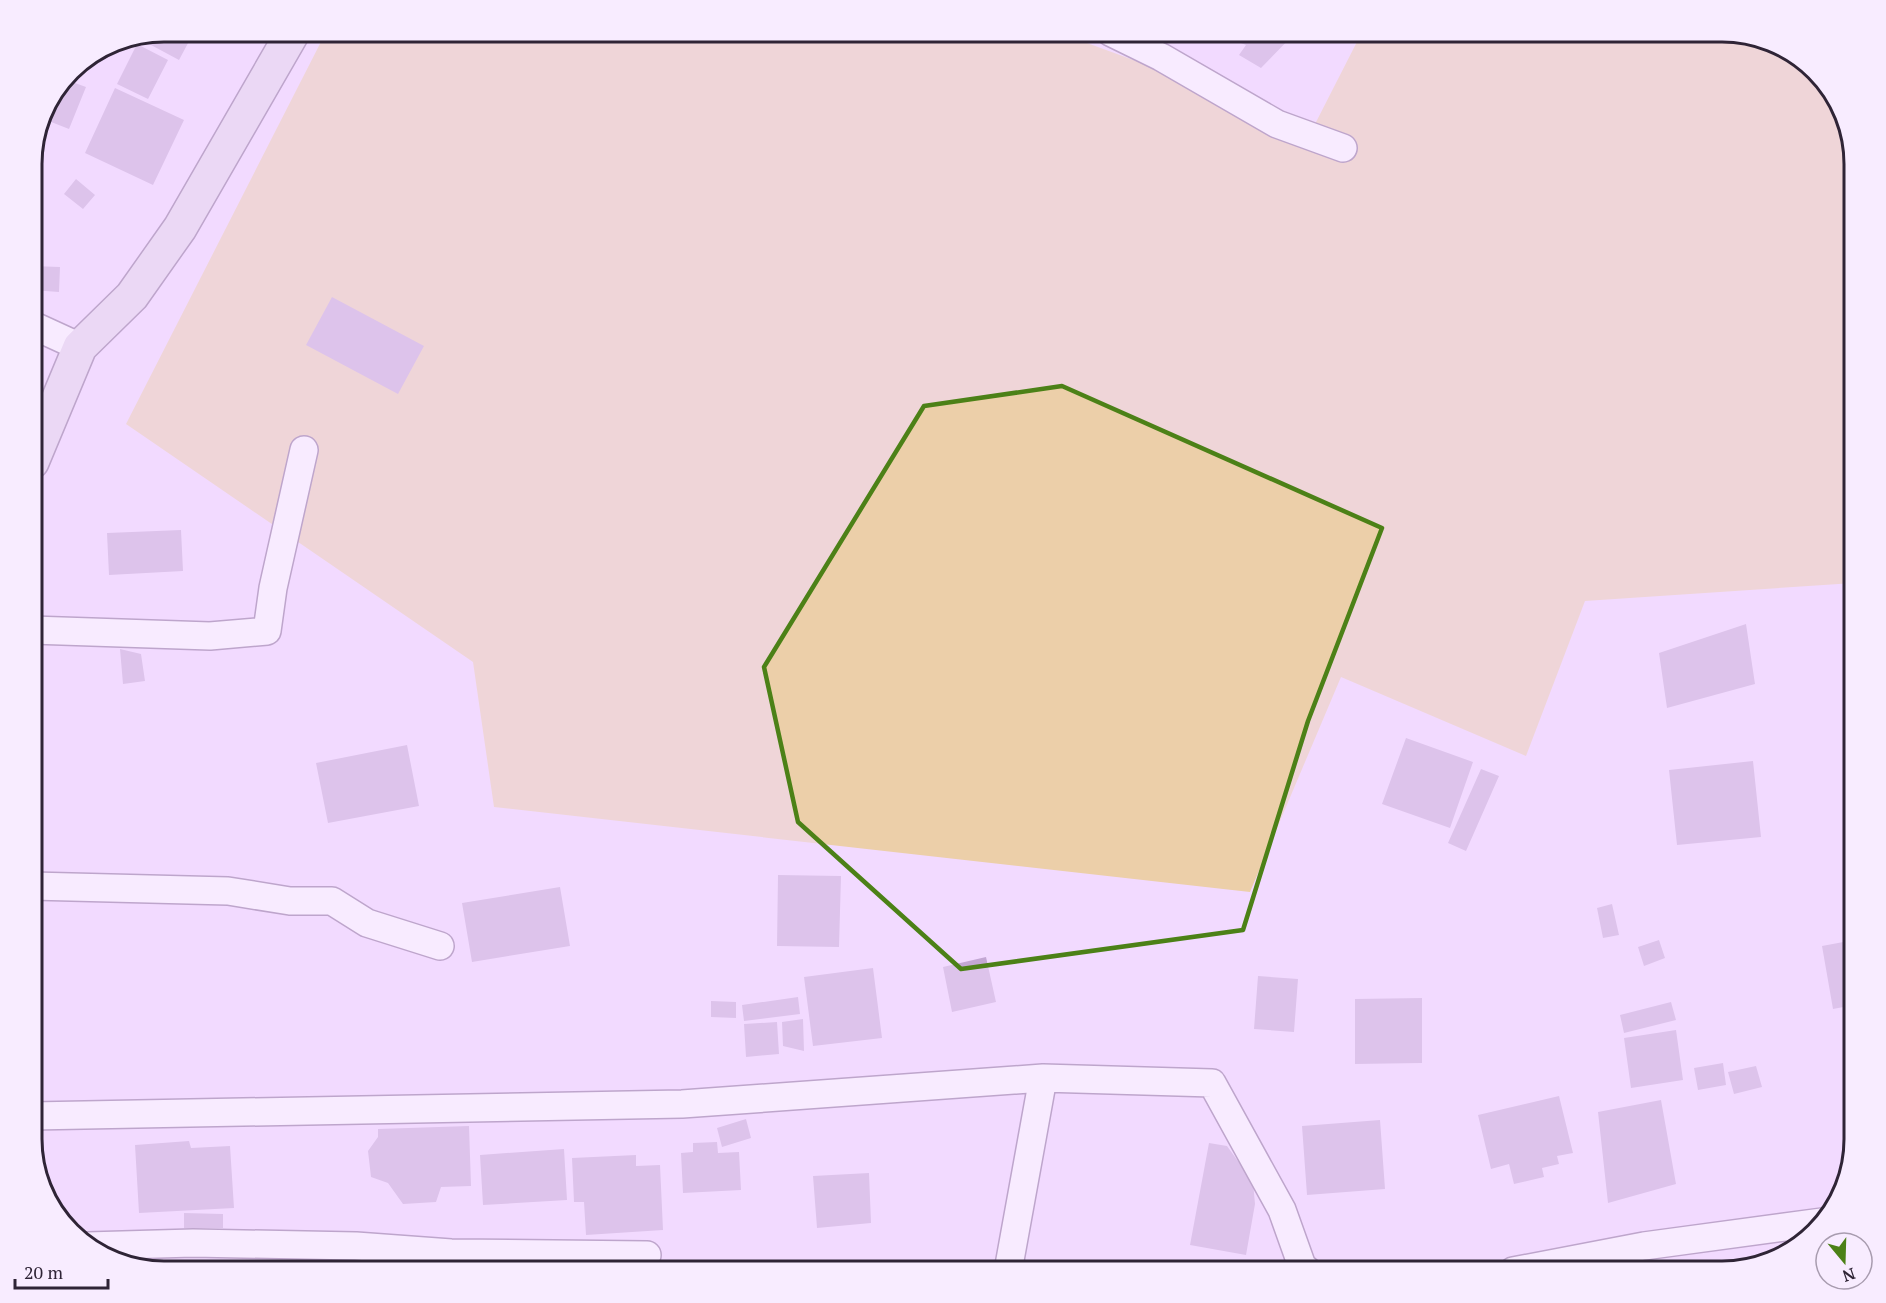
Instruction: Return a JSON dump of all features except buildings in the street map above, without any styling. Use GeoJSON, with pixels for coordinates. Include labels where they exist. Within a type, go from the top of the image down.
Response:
{"type":"FeatureCollection","features":[{"type":"Feature","properties":{"kind":"street"},"geometry":{"type":"LineString","coordinates":[[42,438],[80,347],[132,296],[180,228],[287,42]]}},
{"type":"Feature","properties":{"kind":"street"},"geometry":{"type":"LineString","coordinates":[[1130,42],[1161,57],[1277,124],[1343,148]]}},
{"type":"Feature","properties":{"kind":"street"},"geometry":{"type":"LineString","coordinates":[[42,330],[80,347]]}},
{"type":"Feature","properties":{"kind":"street"},"geometry":{"type":"LineString","coordinates":[[42,630],[210,636],[267,631],[273,588],[304,450]]}},
{"type":"Feature","properties":{"kind":"street"},"geometry":{"type":"LineString","coordinates":[[42,886],[228,891],[290,901],[332,901],[367,923],[440,946]]}},
{"type":"Feature","properties":{"kind":"street"},"geometry":{"type":"LineString","coordinates":[[42,1116],[681,1104],[1043,1078],[1212,1083],[1282,1210],[1300,1261]]}},
{"type":"Feature","properties":{"kind":"street"},"geometry":{"type":"LineString","coordinates":[[1010,1261],[1043,1078]]}},
{"type":"Feature","properties":{"kind":"street"},"geometry":{"type":"LineString","coordinates":[[1568,1261],[1644,1246],[1809,1224]]}},
{"type":"Feature","properties":{"kind":"street"},"geometry":{"type":"LineString","coordinates":[[106,1246],[217,1243],[357,1246],[451,1253],[647,1255]]}},
{"type":"Feature","properties":{"kind":"highlighted area"},"geometry":{"type":"Polygon","coordinates":[[[1062,386],[1382,528],[1308,721],[1243,930],[961,969],[798,822],[764,667],[924,406],[1062,386]]]}},
{"type":"Feature","properties":{"kind":"shaded area"},"geometry":{"type":"Polygon","coordinates":[[[321,42],[1084,42],[1314,126],[1357,42],[1738,43],[1761,48],[1776,55],[1802,72],[1814,84],[1835,117],[1843,148],[1844,584],[1585,601],[1526,756],[1341,677],[1250,892],[494,807],[473,662],[126,424],[321,42]]]}}]}
